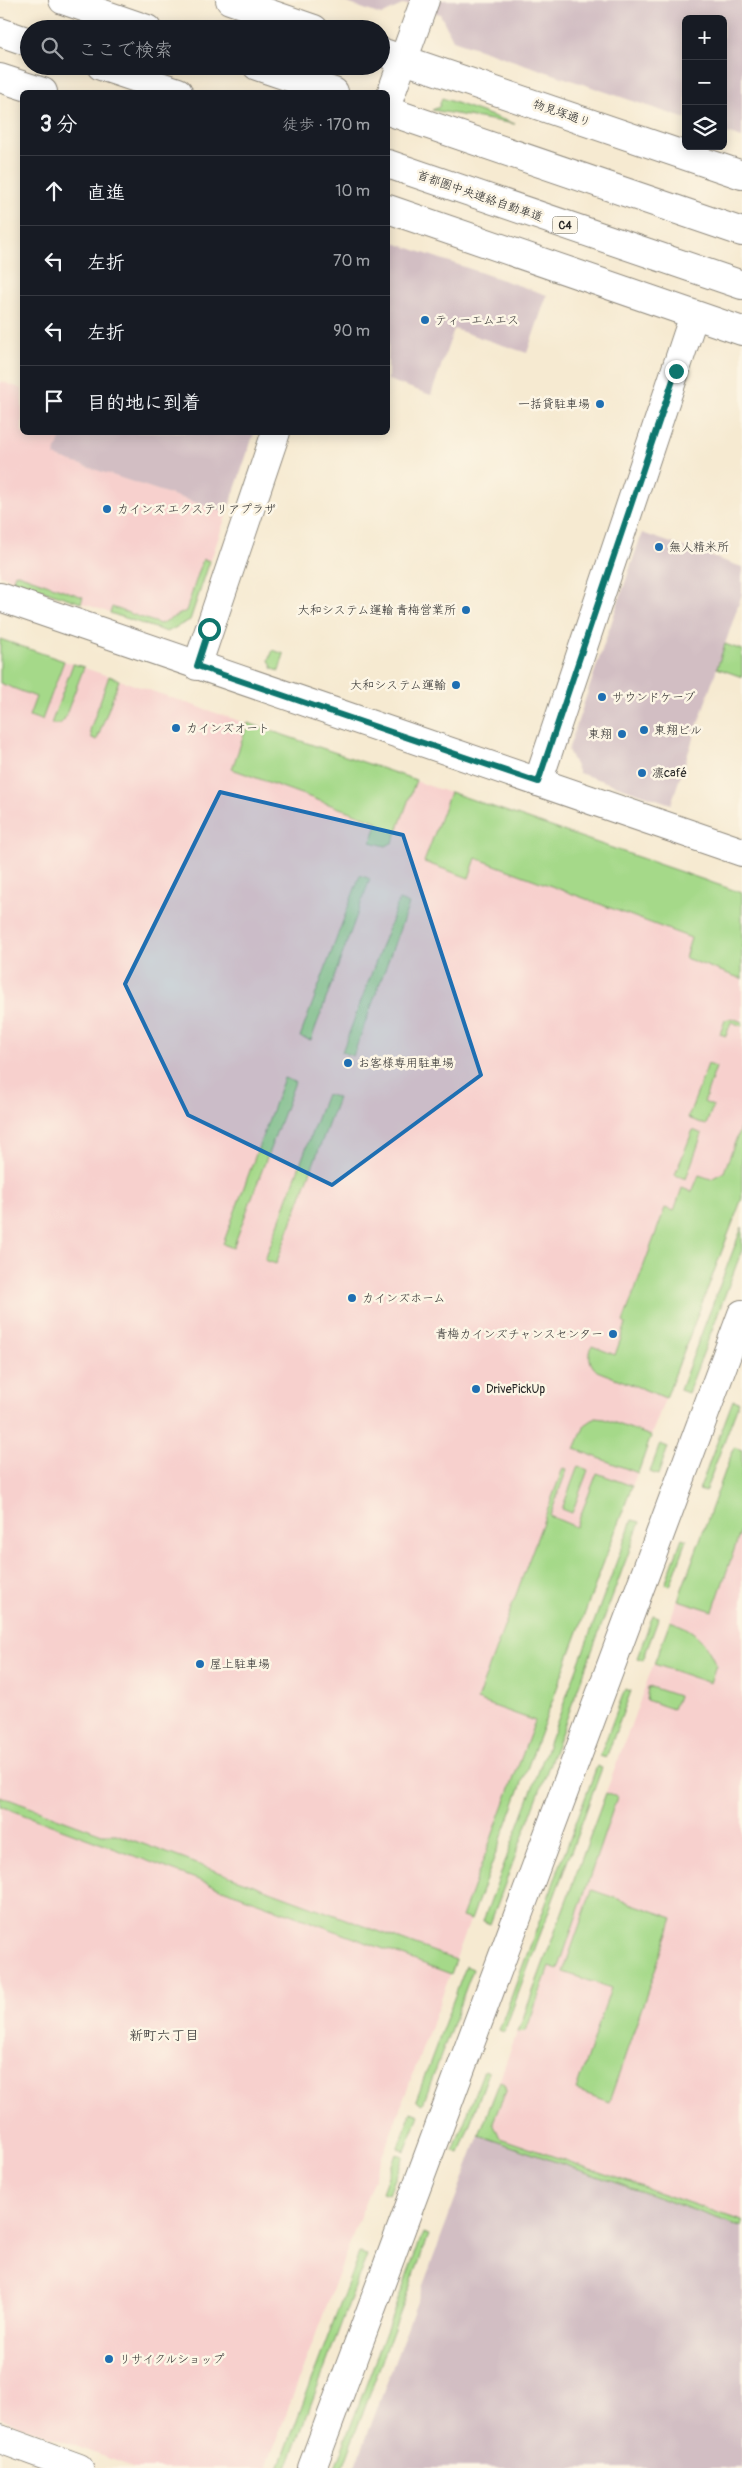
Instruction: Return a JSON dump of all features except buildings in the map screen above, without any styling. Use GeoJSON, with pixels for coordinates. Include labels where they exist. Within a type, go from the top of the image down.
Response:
{"type":"FeatureCollection","features":[{"type":"Feature","properties":{"kind":"main road"},"geometry":{"type":"LineString","coordinates":[[63,0],[121,20]]}},
{"type":"Feature","properties":{"kind":"main road"},"geometry":{"type":"LineString","coordinates":[[230,0],[288,20]]}},
{"type":"Feature","properties":{"kind":"main road"},"geometry":{"type":"LineString","coordinates":[[389,90],[392,55],[425,0]]}},
{"type":"Feature","properties":{"kind":"main road"},"geometry":{"type":"LineString","coordinates":[[0,32],[20,39]]}},
{"type":"Feature","properties":{"kind":"main road","name":"物見塚通り"},"geometry":{"type":"LineString","coordinates":[[392,55],[742,175]]}},
{"type":"Feature","properties":{"kind":"main road"},"geometry":{"type":"LineString","coordinates":[[128,75],[172,90]]}},
{"type":"Feature","properties":{"kind":"main road"},"geometry":{"type":"LineString","coordinates":[[284,75],[328,90]]}},
{"type":"Feature","properties":{"kind":"main road"},"geometry":{"type":"LineString","coordinates":[[0,78],[37,90]]}},
{"type":"Feature","properties":{"kind":"main road"},"geometry":{"type":"LineString","coordinates":[[390,112],[742,232]]}},
{"type":"Feature","properties":{"kind":"main road","name":"首都圏中央連絡自動車道"},"geometry":{"type":"LineString","coordinates":[[390,165],[742,285]]}},
{"type":"Feature","properties":{"kind":"main road"},"geometry":{"type":"LineString","coordinates":[[390,211],[742,331]]}},
{"type":"Feature","properties":{"kind":"main road"},"geometry":{"type":"LineString","coordinates":[[538,782],[694,315]]}},
{"type":"Feature","properties":{"kind":"main road"},"geometry":{"type":"LineString","coordinates":[[197,666],[275,435]]}},
{"type":"Feature","properties":{"kind":"main road"},"geometry":{"type":"LineString","coordinates":[[0,597],[742,852]]}},
{"type":"Feature","properties":{"kind":"main road"},"geometry":{"type":"LineString","coordinates":[[312,2468],[734,1357],[742,1314]]}},
{"type":"Feature","properties":{"kind":"main road"},"geometry":{"type":"LineString","coordinates":[[0,2439],[79,2468]]}},
{"type":"Feature","properties":{"kind":"highlighted area"},"geometry":{"type":"Polygon","coordinates":[[[220,792],[403,835],[481,1075],[332,1185],[188,1115],[125,984],[220,792]]]}},
{"type":"Feature","properties":{"kind":"shaded area"},"geometry":{"type":"Polygon","coordinates":[[[339,0],[742,0],[742,138],[727,133],[727,15],[682,15],[682,118],[453,40],[440,14],[404,4],[381,15],[339,0]]]}},
{"type":"Feature","properties":{"kind":"shaded area"},"geometry":{"type":"Polygon","coordinates":[[[390,242],[547,295],[527,353],[454,329],[431,395],[390,381],[390,242]]]}},
{"type":"Feature","properties":{"kind":"shaded area","name":"カインズ エクステリアプラザ"},"geometry":{"type":"Polygon","coordinates":[[[0,381],[20,388],[20,435],[61,435],[55,456],[227,513],[190,620],[167,632],[0,575],[0,381]]]}},
{"type":"Feature","properties":{"kind":"shaded area"},"geometry":{"type":"Polygon","coordinates":[[[61,435],[253,435],[227,513],[54,456],[61,435]]]}},
{"type":"Feature","properties":{"kind":"shaded area"},"geometry":{"type":"Polygon","coordinates":[[[642,533],[742,567],[742,594],[671,804],[579,773],[568,750],[642,533]]]}},
{"type":"Feature","properties":{"kind":"shaded area","name":"カインズホーム"},"geometry":{"type":"Polygon","coordinates":[[[0,639],[742,893],[742,1198],[652,1433],[266,2468],[135,2468],[0,2418],[0,639]]]}},
{"type":"Feature","properties":{"kind":"shaded area"},"geometry":{"type":"Polygon","coordinates":[[[734,1447],[742,1450],[742,2227],[479,2135],[734,1447]]]}},
{"type":"Feature","properties":{"kind":"shaded area"},"geometry":{"type":"Polygon","coordinates":[[[479,2135],[742,2227],[742,2468],[355,2468],[479,2135]]]}},
{"type":"Feature","properties":{"kind":"green space"},"geometry":{"type":"Polygon","coordinates":[[[442,98],[515,124],[432,110],[439,107],[442,98]]]}},
{"type":"Feature","properties":{"kind":"green space"},"geometry":{"type":"Polygon","coordinates":[[[203,559],[210,561],[190,620],[167,632],[110,613],[112,607],[160,624],[186,611],[203,559]]]}},
{"type":"Feature","properties":{"kind":"green space"},"geometry":{"type":"Polygon","coordinates":[[[15,573],[83,597],[81,603],[13,580],[15,573]]]}},
{"type":"Feature","properties":{"kind":"green space"},"geometry":{"type":"Polygon","coordinates":[[[0,639],[64,661],[42,720],[29,716],[36,697],[0,683],[0,639]]]}},
{"type":"Feature","properties":{"kind":"green space"},"geometry":{"type":"Polygon","coordinates":[[[725,644],[742,650],[742,677],[717,668],[725,644]]]}},
{"type":"Feature","properties":{"kind":"green space"},"geometry":{"type":"Polygon","coordinates":[[[273,650],[284,654],[279,671],[273,669],[269,660],[273,650]]]}},
{"type":"Feature","properties":{"kind":"green space"},"geometry":{"type":"Polygon","coordinates":[[[73,664],[84,667],[64,720],[60,724],[51,724],[73,664]]]}},
{"type":"Feature","properties":{"kind":"green space"},"geometry":{"type":"Polygon","coordinates":[[[109,676],[119,680],[97,740],[92,738],[90,730],[109,676]]]}},
{"type":"Feature","properties":{"kind":"green space"},"geometry":{"type":"Polygon","coordinates":[[[248,723],[416,780],[393,842],[386,846],[371,842],[378,822],[232,769],[248,723]]]}},
{"type":"Feature","properties":{"kind":"green space"},"geometry":{"type":"Polygon","coordinates":[[[450,792],[742,893],[742,979],[685,958],[691,938],[476,858],[469,878],[424,862],[450,792]]]}},
{"type":"Feature","properties":{"kind":"green space"},"geometry":{"type":"Polygon","coordinates":[[[360,875],[370,879],[311,1040],[300,1037],[360,875]]]}},
{"type":"Feature","properties":{"kind":"green space"},"geometry":{"type":"Polygon","coordinates":[[[399,900],[409,904],[353,1056],[342,1052],[399,900]]]}},
{"type":"Feature","properties":{"kind":"green space"},"geometry":{"type":"Polygon","coordinates":[[[732,1018],[742,1022],[742,1026],[731,1022],[726,1036],[720,1034],[725,1020],[732,1018]]]}},
{"type":"Feature","properties":{"kind":"green space"},"geometry":{"type":"Polygon","coordinates":[[[708,1064],[716,1067],[704,1102],[713,1106],[706,1125],[688,1118],[708,1064]]]}},
{"type":"Feature","properties":{"kind":"green space"},"geometry":{"type":"Polygon","coordinates":[[[284,1078],[295,1082],[233,1248],[223,1244],[284,1078]]]}},
{"type":"Feature","properties":{"kind":"green space"},"geometry":{"type":"Polygon","coordinates":[[[326,1094],[338,1098],[276,1264],[265,1260],[326,1094]]]}},
{"type":"Feature","properties":{"kind":"green space"},"geometry":{"type":"Polygon","coordinates":[[[742,1123],[742,1198],[666,1398],[597,1371],[592,1366],[590,1360],[592,1346],[615,1355],[626,1324],[623,1322],[665,1208],[674,1211],[682,1188],[692,1192],[699,1175],[711,1179],[724,1172],[742,1123]]]}},
{"type":"Feature","properties":{"kind":"green space"},"geometry":{"type":"Polygon","coordinates":[[[693,1130],[702,1134],[686,1179],[675,1175],[693,1130]]]}},
{"type":"Feature","properties":{"kind":"green space"},"geometry":{"type":"Polygon","coordinates":[[[742,1227],[742,1250],[688,1393],[680,1390],[742,1227]]]}},
{"type":"Feature","properties":{"kind":"green space"},"geometry":{"type":"Polygon","coordinates":[[[733,1400],[739,1402],[705,1492],[699,1490],[733,1400]]]}},
{"type":"Feature","properties":{"kind":"green space"},"geometry":{"type":"Polygon","coordinates":[[[595,1418],[604,1419],[651,1436],[638,1473],[575,1449],[585,1425],[595,1418]]]}},
{"type":"Feature","properties":{"kind":"green space"},"geometry":{"type":"Polygon","coordinates":[[[660,1444],[668,1447],[658,1475],[650,1472],[660,1444]]]}},
{"type":"Feature","properties":{"kind":"green space"},"geometry":{"type":"Polygon","coordinates":[[[734,1447],[742,1450],[742,1527],[713,1611],[678,1600],[734,1447]]]}},
{"type":"Feature","properties":{"kind":"green space"},"geometry":{"type":"Polygon","coordinates":[[[578,1466],[588,1470],[572,1513],[562,1509],[578,1466]]]}},
{"type":"Feature","properties":{"kind":"green space"},"geometry":{"type":"Polygon","coordinates":[[[563,1468],[567,1469],[550,1516],[576,1527],[597,1473],[632,1486],[471,1920],[462,1917],[535,1721],[477,1700],[563,1468]]]}},
{"type":"Feature","properties":{"kind":"green space"},"geometry":{"type":"Polygon","coordinates":[[[632,1520],[640,1522],[490,1924],[483,1921],[632,1520]]]}},
{"type":"Feature","properties":{"kind":"green space"},"geometry":{"type":"Polygon","coordinates":[[[682,1538],[687,1540],[670,1586],[665,1584],[682,1538]]]}},
{"type":"Feature","properties":{"kind":"green space"},"geometry":{"type":"Polygon","coordinates":[[[653,1615],[659,1617],[643,1660],[637,1658],[653,1615]]]}},
{"type":"Feature","properties":{"kind":"green space"},"geometry":{"type":"Polygon","coordinates":[[[670,1621],[687,1628],[699,1637],[708,1649],[716,1665],[710,1683],[654,1664],[670,1621]]]}},
{"type":"Feature","properties":{"kind":"green space"},"geometry":{"type":"Polygon","coordinates":[[[651,1687],[678,1696],[673,1709],[646,1700],[648,1688],[651,1687]]]}},
{"type":"Feature","properties":{"kind":"green space"},"geometry":{"type":"Polygon","coordinates":[[[625,1689],[631,1691],[606,1758],[600,1756],[625,1689]]]}},
{"type":"Feature","properties":{"kind":"green space"},"geometry":{"type":"Polygon","coordinates":[[[597,1766],[602,1768],[504,2032],[499,2030],[597,1766]]]}},
{"type":"Feature","properties":{"kind":"green space"},"geometry":{"type":"Polygon","coordinates":[[[606,1793],[617,1797],[558,1970],[549,1967],[526,2031],[518,2032],[606,1793]]]}},
{"type":"Feature","properties":{"kind":"green space"},"geometry":{"type":"Polygon","coordinates":[[[0,1796],[102,1834],[116,1834],[456,1960],[451,1974],[0,1806],[0,1796]]]}},
{"type":"Feature","properties":{"kind":"green space"},"geometry":{"type":"Polygon","coordinates":[[[592,1890],[673,1918],[609,2102],[576,2090],[611,1988],[563,1972],[592,1890]]]}},
{"type":"Feature","properties":{"kind":"green space"},"geometry":{"type":"Polygon","coordinates":[[[466,1966],[473,1969],[423,2104],[416,2100],[466,1966]]]}},
{"type":"Feature","properties":{"kind":"green space"},"geometry":{"type":"Polygon","coordinates":[[[484,2070],[489,2072],[459,2153],[453,2151],[484,2070]]]}},
{"type":"Feature","properties":{"kind":"green space"},"geometry":{"type":"Polygon","coordinates":[[[500,2081],[504,2084],[506,2090],[493,2122],[500,2138],[742,2221],[742,2227],[479,2135],[500,2081]]]}},
{"type":"Feature","properties":{"kind":"green space"},"geometry":{"type":"Polygon","coordinates":[[[411,2112],[419,2115],[405,2151],[398,2148],[411,2112]]]}},
{"type":"Feature","properties":{"kind":"green space"},"geometry":{"type":"Polygon","coordinates":[[[396,2154],[404,2156],[389,2194],[382,2192],[396,2154]]]}},
{"type":"Feature","properties":{"kind":"green space"},"geometry":{"type":"Polygon","coordinates":[[[423,2233],[429,2235],[342,2468],[335,2468],[423,2233]]]}},
{"type":"Feature","properties":{"kind":"green space"},"geometry":{"type":"Polygon","coordinates":[[[359,2253],[367,2255],[287,2468],[279,2468],[359,2253]]]}},
{"type":"Feature","properties":{"kind":"place","name":"ティーエムエス"},"geometry":{"type":"Point","coordinates":[425,320]}},
{"type":"Feature","properties":{"kind":"place","name":"一括貸駐車場"},"geometry":{"type":"Point","coordinates":[600,404]}},
{"type":"Feature","properties":{"kind":"place","name":"カインズ エクステリアプラザ"},"geometry":{"type":"Point","coordinates":[107,509]}},
{"type":"Feature","properties":{"kind":"place","name":"無人精米所"},"geometry":{"type":"Point","coordinates":[659,547]}},
{"type":"Feature","properties":{"kind":"place","name":"大和システム運輸 青梅営業所"},"geometry":{"type":"Point","coordinates":[466,610]}},
{"type":"Feature","properties":{"kind":"place","name":"大和システム運輸"},"geometry":{"type":"Point","coordinates":[456,685]}},
{"type":"Feature","properties":{"kind":"place","name":"サウンドケーブ"},"geometry":{"type":"Point","coordinates":[602,697]}},
{"type":"Feature","properties":{"kind":"place","name":"カインズオート"},"geometry":{"type":"Point","coordinates":[176,728]}},
{"type":"Feature","properties":{"kind":"place","name":"東翔ビル"},"geometry":{"type":"Point","coordinates":[644,730]}},
{"type":"Feature","properties":{"kind":"place","name":"東翔"},"geometry":{"type":"Point","coordinates":[622,734]}},
{"type":"Feature","properties":{"kind":"place","name":"凛café"},"geometry":{"type":"Point","coordinates":[642,773]}},
{"type":"Feature","properties":{"kind":"place","name":"お客様専用駐車場"},"geometry":{"type":"Point","coordinates":[348,1063]}},
{"type":"Feature","properties":{"kind":"place","name":"カインズホーム"},"geometry":{"type":"Point","coordinates":[352,1298]}},
{"type":"Feature","properties":{"kind":"place","name":"青梅カインズチャンスセンター"},"geometry":{"type":"Point","coordinates":[613,1334]}},
{"type":"Feature","properties":{"kind":"place","name":"DrivePickUp"},"geometry":{"type":"Point","coordinates":[476,1389]}},
{"type":"Feature","properties":{"kind":"place","name":"屋上駐車場"},"geometry":{"type":"Point","coordinates":[200,1664]}},
{"type":"Feature","properties":{"kind":"place","name":"リサイクルショップ"},"geometry":{"type":"Point","coordinates":[109,2359]}},
{"type":"Feature","properties":{"kind":"district","name":"新町六丁目"},"geometry":{"type":"Point","coordinates":[164,2035]}},
{"type":"Feature","properties":{"kind":"route"},"geometry":{"type":"LineString","coordinates":[[209,629],[197,666],[538,782],[676,371]]}}]}
